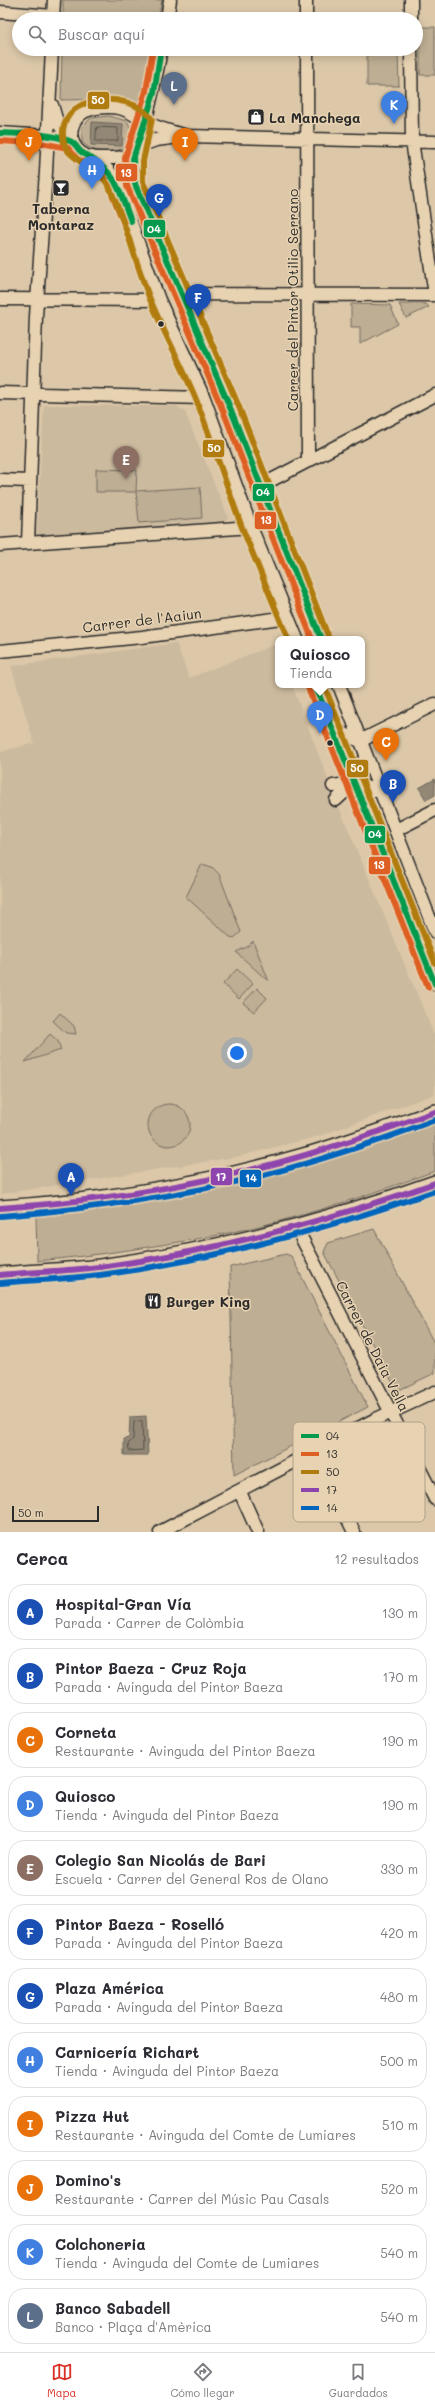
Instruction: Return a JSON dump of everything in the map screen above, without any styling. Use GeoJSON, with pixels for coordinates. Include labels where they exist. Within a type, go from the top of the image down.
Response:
{"type":"FeatureCollection","features":[{"type":"Feature","properties":{"kind":"main road"},"geometry":{"type":"LineString","coordinates":[[0,1208],[82,1201],[213,1179],[346,1144],[435,1112]]}},
{"type":"Feature","properties":{"kind":"main road"},"geometry":{"type":"LineString","coordinates":[[0,1275],[99,1267],[207,1248],[296,1227],[368,1207],[435,1183]]}},
{"type":"Feature","properties":{"kind":"street"},"geometry":{"type":"LineString","coordinates":[[53,12],[54,0]]}},
{"type":"Feature","properties":{"kind":"street"},"geometry":{"type":"LineString","coordinates":[[168,12],[170,0]]}},
{"type":"Feature","properties":{"kind":"street"},"geometry":{"type":"LineString","coordinates":[[306,0],[306,12]]}},
{"type":"Feature","properties":{"kind":"street"},"geometry":{"type":"LineString","coordinates":[[411,0],[411,12]]}},
{"type":"Feature","properties":{"kind":"street"},"geometry":{"type":"LineString","coordinates":[[0,12],[12,13]]}},
{"type":"Feature","properties":{"kind":"street"},"geometry":{"type":"LineString","coordinates":[[28,543],[37,299],[47,163],[51,56]]}},
{"type":"Feature","properties":{"kind":"street"},"geometry":{"type":"LineString","coordinates":[[160,56],[154,93],[137,148],[132,170],[135,184],[185,294],[262,485],[320,636]]}},
{"type":"Feature","properties":{"kind":"street","name":"Carrer del Pintor Otilio Serrano"},"geometry":{"type":"LineString","coordinates":[[306,56],[308,460]]}},
{"type":"Feature","properties":{"kind":"street"},"geometry":{"type":"LineString","coordinates":[[185,294],[307,293],[435,295],[412,141],[411,56]]}},
{"type":"Feature","properties":{"kind":"street"},"geometry":{"type":"LineString","coordinates":[[49,90],[52,111],[67,138],[82,153],[92,157],[108,171],[116,182],[159,300],[204,398],[251,527],[296,636]]}},
{"type":"Feature","properties":{"kind":"street"},"geometry":{"type":"LineString","coordinates":[[47,163],[67,138],[73,123],[81,114],[90,109],[119,108],[132,113],[145,122],[187,136]]}},
{"type":"Feature","properties":{"kind":"street"},"geometry":{"type":"LineString","coordinates":[[0,133],[67,138]]}},
{"type":"Feature","properties":{"kind":"street"},"geometry":{"type":"LineString","coordinates":[[92,157],[122,158],[137,148],[156,140],[187,136],[435,142]]}},
{"type":"Feature","properties":{"kind":"street"},"geometry":{"type":"LineString","coordinates":[[0,299],[159,300]]}},
{"type":"Feature","properties":{"kind":"street"},"geometry":{"type":"LineString","coordinates":[[0,393],[204,398]]}},
{"type":"Feature","properties":{"kind":"street"},"geometry":{"type":"LineString","coordinates":[[262,485],[435,395]]}},
{"type":"Feature","properties":{"kind":"street"},"geometry":{"type":"LineString","coordinates":[[0,480],[30,481]]}},
{"type":"Feature","properties":{"kind":"street"},"geometry":{"type":"LineString","coordinates":[[0,545],[251,527]]}},
{"type":"Feature","properties":{"kind":"street","name":"Carrer de l'Aaiun"},"geometry":{"type":"LineString","coordinates":[[0,651],[142,637],[288,616]]}},
{"type":"Feature","properties":{"kind":"street"},"geometry":{"type":"LineString","coordinates":[[316,688],[435,984]]}},
{"type":"Feature","properties":{"kind":"street"},"geometry":{"type":"LineString","coordinates":[[339,688],[435,932]]}},
{"type":"Feature","properties":{"kind":"street"},"geometry":{"type":"LineString","coordinates":[[360,741],[435,704]]}},
{"type":"Feature","properties":{"kind":"street"},"geometry":{"type":"LineString","coordinates":[[333,729],[360,741]]}},
{"type":"Feature","properties":{"kind":"street"},"geometry":{"type":"LineString","coordinates":[[336,800],[354,783],[366,756]]}},
{"type":"Feature","properties":{"kind":"street"},"geometry":{"type":"LineString","coordinates":[[333,786],[354,783],[380,792]]}},
{"type":"Feature","properties":{"kind":"street"},"geometry":{"type":"LineString","coordinates":[[396,830],[435,810]]}},
{"type":"Feature","properties":{"kind":"street","name":"Carrer de Daia Vella"},"geometry":{"type":"LineString","coordinates":[[296,1227],[396,1422]]}},
{"type":"Feature","properties":{"kind":"street"},"geometry":{"type":"LineString","coordinates":[[372,1422],[435,1392]]}},
{"type":"Feature","properties":{"kind":"street"},"geometry":{"type":"LineString","coordinates":[[160,1532],[293,1464]]}},
{"type":"Feature","properties":{"kind":"street","name":"Carrer de Daia Vella"},"geometry":{"type":"LineString","coordinates":[[425,1479],[435,1499]]}},
{"type":"Feature","properties":{"kind":"street"},"geometry":{"type":"LineString","coordinates":[[240,1492],[258,1532]]}},
{"type":"Feature","properties":{"kind":"street"},"geometry":{"type":"LineString","coordinates":[[349,1522],[354,1532]]}},
{"type":"Feature","properties":{"kind":"shaded area"},"geometry":{"type":"Polygon","coordinates":[[[63,0],[162,0],[159,12],[63,12],[63,0]]]}},
{"type":"Feature","properties":{"kind":"shaded area"},"geometry":{"type":"Polygon","coordinates":[[[423,27],[435,27],[435,75],[420,75],[420,56],[423,56],[423,27]]]}},
{"type":"Feature","properties":{"kind":"shaded area"},"geometry":{"type":"Polygon","coordinates":[[[62,56],[151,56],[141,103],[118,99],[61,100],[62,56]]]}},
{"type":"Feature","properties":{"kind":"shaded area"},"geometry":{"type":"Polygon","coordinates":[[[367,56],[398,56],[399,86],[367,86],[367,56]]]}},
{"type":"Feature","properties":{"kind":"shaded area"},"geometry":{"type":"Polygon","coordinates":[[[109,116],[127,121],[133,132],[129,145],[117,150],[105,152],[92,149],[82,142],[82,127],[91,118],[109,116]]]}},
{"type":"Feature","properties":{"kind":"shaded area"},"geometry":{"type":"Polygon","coordinates":[[[351,304],[390,305],[398,324],[360,344],[360,327],[351,327],[351,304]]]}},
{"type":"Feature","properties":{"kind":"shaded area"},"geometry":{"type":"Polygon","coordinates":[[[399,304],[426,304],[429,307],[406,318],[399,304]]]}},
{"type":"Feature","properties":{"kind":"shaded area"},"geometry":{"type":"Polygon","coordinates":[[[44,405],[177,406],[185,412],[228,517],[223,524],[36,538],[44,405]]]}},
{"type":"Feature","properties":{"kind":"shaded area"},"geometry":{"type":"Polygon","coordinates":[[[96,469],[137,470],[136,491],[200,487],[202,518],[139,523],[136,492],[96,492],[96,469]]]}},
{"type":"Feature","properties":{"kind":"shaded area"},"geometry":{"type":"Polygon","coordinates":[[[176,643],[189,678],[275,644],[275,688],[293,688],[336,800],[435,1037],[435,1094],[320,1136],[236,1157],[1,1194],[0,752],[34,743],[11,666],[176,643]]]}},
{"type":"Feature","properties":{"kind":"shaded area"},"geometry":{"type":"Polygon","coordinates":[[[202,864],[212,867],[219,874],[241,932],[234,938],[230,937],[186,897],[202,864]]]}},
{"type":"Feature","properties":{"kind":"shaded area"},"geometry":{"type":"Polygon","coordinates":[[[253,941],[268,981],[236,952],[247,947],[253,941]]]}},
{"type":"Feature","properties":{"kind":"shaded area"},"geometry":{"type":"Polygon","coordinates":[[[237,969],[253,984],[239,999],[223,984],[237,969]]]}},
{"type":"Feature","properties":{"kind":"shaded area"},"geometry":{"type":"Polygon","coordinates":[[[257,988],[267,998],[254,1012],[243,1003],[257,988]]]}},
{"type":"Feature","properties":{"kind":"shaded area"},"geometry":{"type":"Polygon","coordinates":[[[60,1013],[74,1026],[76,1034],[66,1033],[53,1021],[60,1013]]]}},
{"type":"Feature","properties":{"kind":"shaded area"},"geometry":{"type":"Polygon","coordinates":[[[50,1034],[58,1041],[61,1050],[25,1062],[50,1034]]]}},
{"type":"Feature","properties":{"kind":"shaded area"},"geometry":{"type":"Polygon","coordinates":[[[169,1104],[184,1110],[190,1125],[184,1140],[169,1146],[154,1140],[148,1125],[154,1110],[169,1104]]]}},
{"type":"Feature","properties":{"kind":"shaded area"},"geometry":{"type":"Polygon","coordinates":[[[435,1120],[435,1171],[330,1207],[277,1222],[154,1246],[37,1261],[36,1213],[104,1205],[245,1180],[291,1169],[435,1120]]]}},
{"type":"Feature","properties":{"kind":"shaded area"},"geometry":{"type":"Polygon","coordinates":[[[374,1229],[435,1345],[435,1373],[397,1391],[324,1252],[328,1243],[374,1229]]]}},
{"type":"Feature","properties":{"kind":"shaded area"},"geometry":{"type":"Polygon","coordinates":[[[286,1254],[291,1256],[368,1407],[338,1422],[293,1422],[293,1445],[234,1475],[230,1267],[286,1254]]]}},
{"type":"Feature","properties":{"kind":"water"},"geometry":{"type":"Polygon","coordinates":[[[92,122],[123,124],[122,146],[91,145],[92,122]]]}},
{"type":"Feature","properties":{"kind":"water"},"geometry":{"type":"Polygon","coordinates":[[[435,779],[435,795],[426,800],[419,788],[435,779]]]}},
{"type":"Feature","properties":{"kind":"water"},"geometry":{"type":"Polygon","coordinates":[[[146,1416],[148,1455],[124,1455],[124,1439],[129,1438],[130,1417],[146,1416]]]}},
{"type":"Feature","properties":{"kind":"transit line","name":"13"},"geometry":{"type":"LineString","coordinates":[[152,56],[146,91],[125,158],[127,186],[224,413],[311,636]]}},
{"type":"Feature","properties":{"kind":"transit line","name":"04"},"geometry":{"type":"LineString","coordinates":[[160,56],[154,93],[133,159],[135,184],[231,410],[320,636]]}},
{"type":"Feature","properties":{"kind":"transit line","name":"50"},"geometry":{"type":"LineString","coordinates":[[287,636],[243,530],[197,402],[152,304],[121,216],[109,187],[99,174],[71,155],[64,143],[64,127],[70,114],[81,105],[95,101],[111,100],[127,102],[141,109],[152,119],[143,161],[143,182],[239,407],[328,636]]}},
{"type":"Feature","properties":{"kind":"transit line","name":"04"},"geometry":{"type":"LineString","coordinates":[[0,133],[45,135],[62,138],[74,143],[81,152],[95,160],[110,174],[119,189],[131,221]]}},
{"type":"Feature","properties":{"kind":"transit line","name":"13"},"geometry":{"type":"LineString","coordinates":[[0,141],[46,144],[68,148],[77,159],[88,164],[103,176],[109,186],[124,224]]}},
{"type":"Feature","properties":{"kind":"transit line","name":"13"},"geometry":{"type":"LineString","coordinates":[[308,688],[428,987]]}},
{"type":"Feature","properties":{"kind":"transit line","name":"04"},"geometry":{"type":"LineString","coordinates":[[316,688],[435,984]]}},
{"type":"Feature","properties":{"kind":"transit line","name":"50"},"geometry":{"type":"LineString","coordinates":[[325,688],[435,963]]}},
{"type":"Feature","properties":{"kind":"transit line","name":"17"},"geometry":{"type":"LineString","coordinates":[[0,1208],[132,1194],[230,1175],[328,1148],[435,1112]]}},
{"type":"Feature","properties":{"kind":"transit line","name":"14"},"geometry":{"type":"LineString","coordinates":[[1,1216],[101,1206],[166,1196],[232,1183],[329,1157],[435,1120]]}},
{"type":"Feature","properties":{"kind":"transit line","name":"17"},"geometry":{"type":"LineString","coordinates":[[0,1275],[75,1270],[143,1261],[185,1253],[269,1234],[353,1210],[435,1183]]}},
{"type":"Feature","properties":{"kind":"transit line","name":"14"},"geometry":{"type":"LineString","coordinates":[[1,1283],[75,1278],[143,1269],[186,1261],[270,1242],[353,1218],[435,1191]]}},
{"type":"Feature","properties":{"kind":"place","name":"Banco Sabadell"},"geometry":{"type":"Point","coordinates":[174,105]}},
{"type":"Feature","properties":{"kind":"place","name":"La Manchega"},"geometry":{"type":"Point","coordinates":[256,117]}},
{"type":"Feature","properties":{"kind":"place","name":"Colchoneria"},"geometry":{"type":"Point","coordinates":[394,124]}},
{"type":"Feature","properties":{"kind":"place","name":"Domino's"},"geometry":{"type":"Point","coordinates":[29,161]}},
{"type":"Feature","properties":{"kind":"place","name":"Pizza Hut"},"geometry":{"type":"Point","coordinates":[185,161]}},
{"type":"Feature","properties":{"kind":"place","name":"Taberna Montaraz"},"geometry":{"type":"Point","coordinates":[61,188]}},
{"type":"Feature","properties":{"kind":"place","name":"Carnicería Richart"},"geometry":{"type":"Point","coordinates":[92,189]}},
{"type":"Feature","properties":{"kind":"place","name":"Plaza América"},"geometry":{"type":"Point","coordinates":[159,217]}},
{"type":"Feature","properties":{"kind":"place","name":"Pintor Baeza - Roselló"},"geometry":{"type":"Point","coordinates":[198,317]}},
{"type":"Feature","properties":{"kind":"place","name":"Colegio San Nicolás de Bari"},"geometry":{"type":"Point","coordinates":[126,479]}},
{"type":"Feature","properties":{"kind":"place","name":"Quiosco"},"geometry":{"type":"Point","coordinates":[320,734]}},
{"type":"Feature","properties":{"kind":"place","name":"Corneta"},"geometry":{"type":"Point","coordinates":[386,761]}},
{"type":"Feature","properties":{"kind":"place","name":"Pintor Baeza - Cruz Roja"},"geometry":{"type":"Point","coordinates":[393,803]}},
{"type":"Feature","properties":{"kind":"place","name":"Hospital-Gran Vía"},"geometry":{"type":"Point","coordinates":[71,1196]}},
{"type":"Feature","properties":{"kind":"place","name":"Burger King"},"geometry":{"type":"Point","coordinates":[153,1301]}}]}
